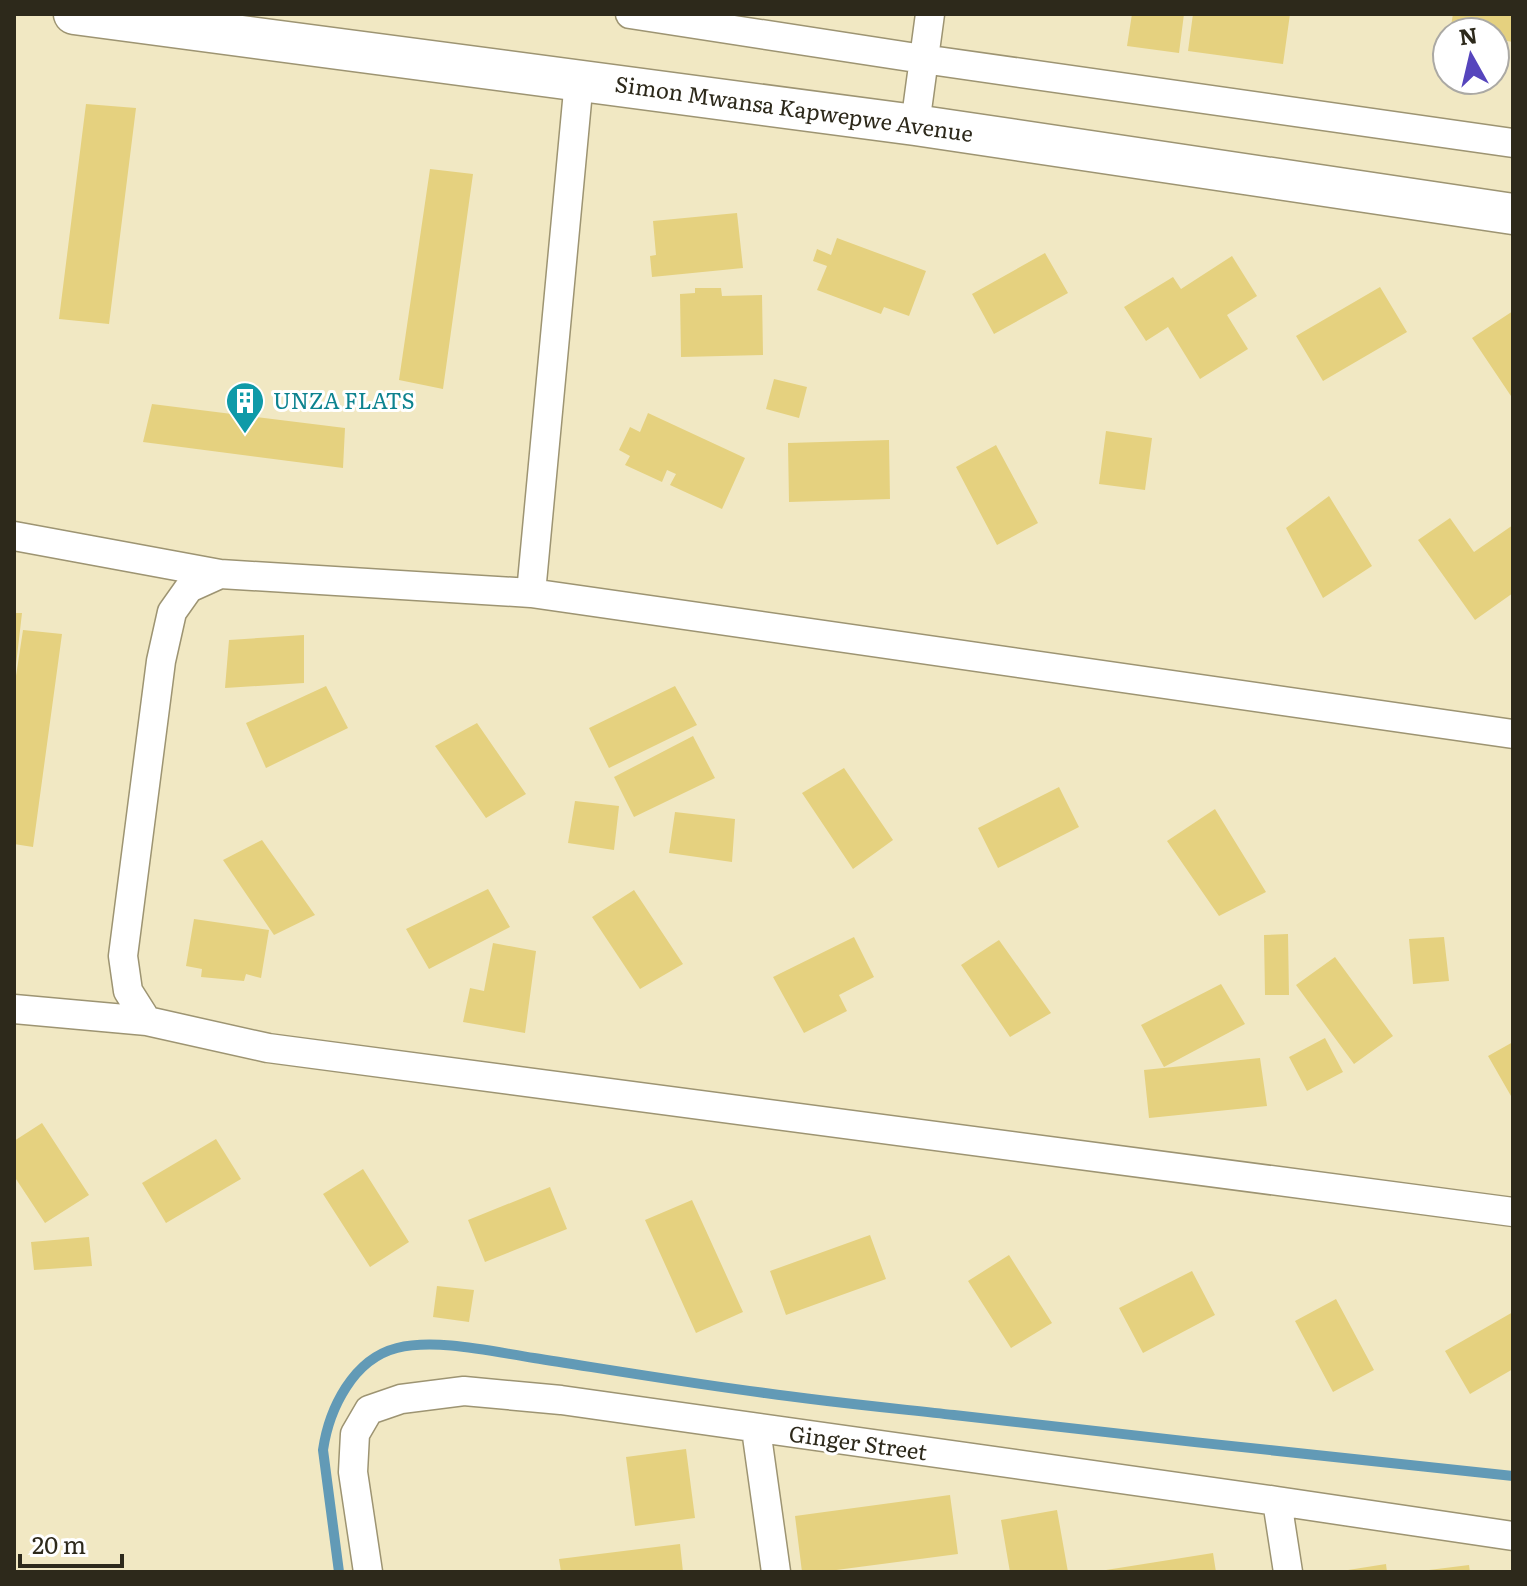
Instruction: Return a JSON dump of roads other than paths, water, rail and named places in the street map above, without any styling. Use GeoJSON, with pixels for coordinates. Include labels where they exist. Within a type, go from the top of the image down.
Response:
{"type":"FeatureCollection","features":[{"type":"Feature","properties":{"kind":"main road","name":"Simon Mwansa Kapwepwe Avenue"},"geometry":{"type":"LineString","coordinates":[[74,14],[915,125],[1513,214]]}},
{"type":"Feature","properties":{"kind":"street"},"geometry":{"type":"LineString","coordinates":[[630,14],[1513,143]]}},
{"type":"Feature","properties":{"kind":"street"},"geometry":{"type":"LineString","coordinates":[[915,125],[930,14]]}},
{"type":"Feature","properties":{"kind":"street"},"geometry":{"type":"LineString","coordinates":[[531,593],[579,80]]}},
{"type":"Feature","properties":{"kind":"street"},"geometry":{"type":"LineString","coordinates":[[14,536],[220,574],[531,593],[1513,734]]}},
{"type":"Feature","properties":{"kind":"street"},"geometry":{"type":"LineString","coordinates":[[147,1021],[128,991],[123,956],[161,661],[172,612],[189,588],[220,574]]}},
{"type":"Feature","properties":{"kind":"street"},"geometry":{"type":"LineString","coordinates":[[14,1009],[147,1021],[268,1048],[1513,1212]]}},
{"type":"Feature","properties":{"kind":"street","name":"Ginger Street"},"geometry":{"type":"LineString","coordinates":[[368,1572],[353,1472],[355,1434],[369,1410],[401,1399],[464,1391],[561,1400],[1513,1536]]}},
{"type":"Feature","properties":{"kind":"street"},"geometry":{"type":"LineString","coordinates":[[756,1429],[776,1572]]}},
{"type":"Feature","properties":{"kind":"street"},"geometry":{"type":"LineString","coordinates":[[1277,1501],[1288,1572]]}},
{"type":"Feature","properties":{"kind":"waterway"},"geometry":{"type":"LineString","coordinates":[[339,1572],[323,1450],[331,1418],[346,1388],[368,1363],[381,1354],[412,1345],[465,1347],[836,1402],[1513,1476]]}},
{"type":"Feature","properties":{"kind":"place","name":"UNZA FLATS"},"geometry":{"type":"Point","coordinates":[245,435]}}]}
